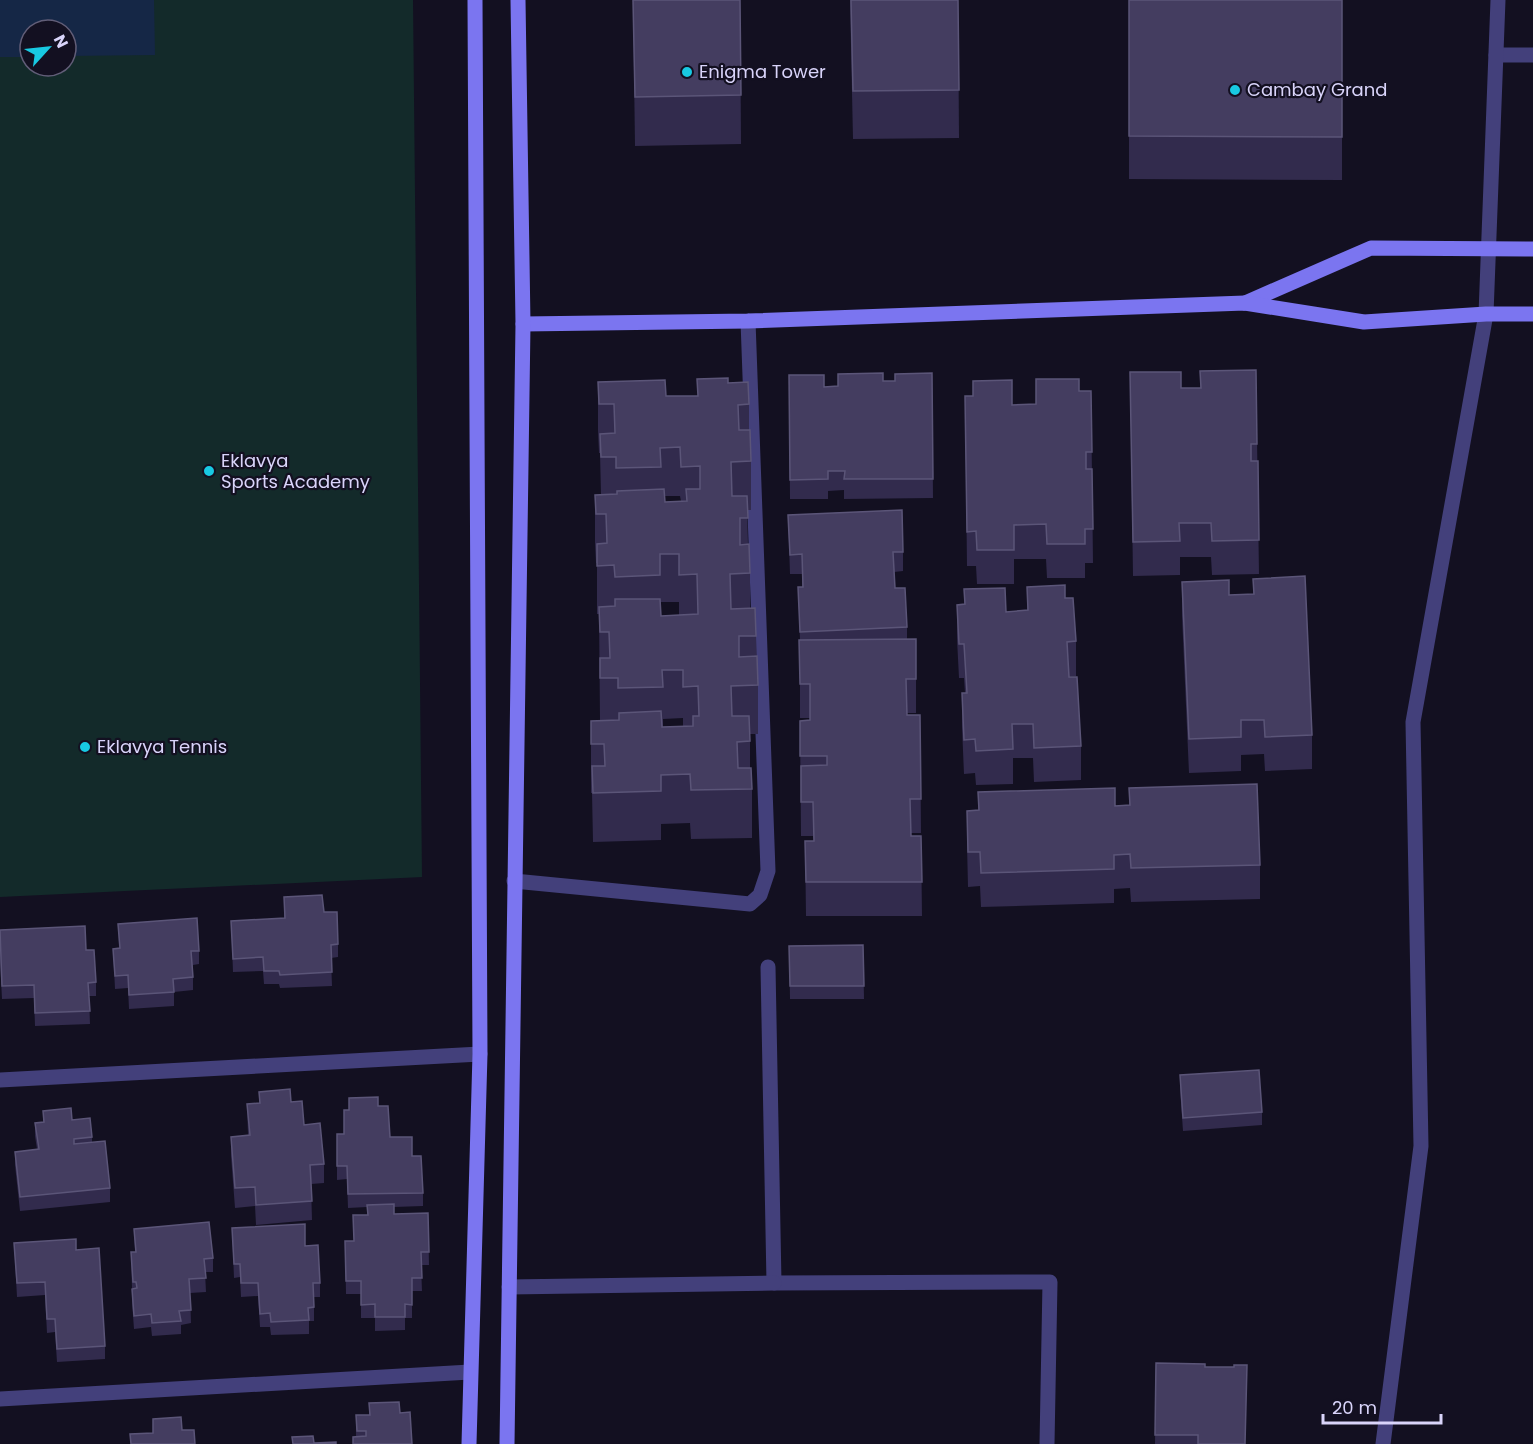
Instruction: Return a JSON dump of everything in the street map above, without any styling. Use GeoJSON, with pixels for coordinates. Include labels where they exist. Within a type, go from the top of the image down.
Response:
{"type":"FeatureCollection","features":[{"type":"Feature","properties":{"kind":"street"},"geometry":{"type":"LineString","coordinates":[[469,1444],[480,1054],[475,0]]}},
{"type":"Feature","properties":{"kind":"street"},"geometry":{"type":"LineString","coordinates":[[507,1444],[523,324],[518,0]]}},
{"type":"Feature","properties":{"kind":"street"},"geometry":{"type":"LineString","coordinates":[[1383,1444],[1421,1146],[1413,722],[1486,314],[1498,0]]}},
{"type":"Feature","properties":{"kind":"street"},"geometry":{"type":"LineString","coordinates":[[1496,55],[1533,55]]}},
{"type":"Feature","properties":{"kind":"street"},"geometry":{"type":"LineString","coordinates":[[1245,303],[1371,248],[1533,249]]}},
{"type":"Feature","properties":{"kind":"street"},"geometry":{"type":"LineString","coordinates":[[523,324],[748,321],[1245,303],[1364,322],[1486,314],[1533,314]]}},
{"type":"Feature","properties":{"kind":"street"},"geometry":{"type":"LineString","coordinates":[[514,881],[750,904],[760,895],[768,871],[748,321]]}},
{"type":"Feature","properties":{"kind":"street"},"geometry":{"type":"LineString","coordinates":[[768,967],[774,1283]]}},
{"type":"Feature","properties":{"kind":"street"},"geometry":{"type":"LineString","coordinates":[[0,1080],[480,1054]]}},
{"type":"Feature","properties":{"kind":"street"},"geometry":{"type":"LineString","coordinates":[[509,1287],[1050,1282],[1047,1444]]}},
{"type":"Feature","properties":{"kind":"street"},"geometry":{"type":"LineString","coordinates":[[0,1400],[470,1372]]}},
{"type":"Feature","properties":{"kind":"green space","name":"Eklavya Sports Academy"},"geometry":{"type":"Polygon","coordinates":[[[0,0],[413,0],[422,877],[0,897],[0,0]]]}},
{"type":"Feature","properties":{"kind":"water"},"geometry":{"type":"Polygon","coordinates":[[[0,0],[154,0],[155,55],[78,56],[78,18],[18,18],[18,57],[0,57],[0,0]]]}},
{"type":"Feature","properties":{"kind":"building","name":"Enigma Tower"},"geometry":{"type":"Polygon","coordinates":[[[633,0],[740,0],[741,95],[635,97],[633,0]]]}},
{"type":"Feature","properties":{"kind":"building","name":"Enigma Tower"},"geometry":{"type":"Polygon","coordinates":[[[851,0],[958,0],[959,90],[853,91],[851,0]]]}},
{"type":"Feature","properties":{"kind":"building","name":"Cambay Grand"},"geometry":{"type":"Polygon","coordinates":[[[1129,0],[1342,0],[1342,137],[1129,136],[1129,0]]]}},
{"type":"Feature","properties":{"kind":"building"},"geometry":{"type":"Polygon","coordinates":[[[1256,370],[1257,444],[1251,444],[1251,461],[1258,461],[1259,540],[1212,541],[1211,523],[1179,523],[1180,541],[1133,542],[1130,372],[1181,372],[1181,388],[1201,388],[1200,371],[1256,370]]]}},
{"type":"Feature","properties":{"kind":"building"},"geometry":{"type":"Polygon","coordinates":[[[883,373],[883,381],[895,381],[895,374],[932,373],[933,479],[844,479],[845,471],[828,471],[828,479],[790,480],[789,375],[824,375],[824,387],[838,386],[838,374],[883,373]]]}},
{"type":"Feature","properties":{"kind":"building"},"geometry":{"type":"Polygon","coordinates":[[[728,378],[728,383],[748,382],[749,404],[738,405],[739,430],[750,430],[751,461],[731,462],[732,496],[747,496],[748,518],[740,518],[740,545],[749,544],[750,573],[730,574],[731,609],[755,608],[756,636],[739,636],[739,657],[757,656],[758,685],[731,686],[732,716],[749,716],[750,741],[737,742],[738,768],[751,768],[752,789],[691,790],[690,774],[661,775],[661,791],[593,793],[592,766],[605,766],[604,744],[591,744],[591,721],[619,720],[619,713],[661,711],[662,727],[693,726],[693,716],[699,716],[698,686],[683,687],[683,670],[662,670],[663,687],[618,688],[618,678],[600,678],[600,658],[610,658],[609,632],[600,632],[599,607],[615,606],[615,599],[660,599],[661,616],[698,614],[697,574],[679,575],[679,554],[660,554],[660,575],[615,577],[614,565],[597,566],[597,544],[607,543],[606,514],[596,514],[595,495],[617,494],[617,491],[664,489],[665,502],[687,501],[686,489],[700,489],[700,466],[681,467],[680,447],[660,448],[661,467],[616,468],[616,457],[601,457],[600,434],[615,433],[614,404],[599,404],[598,382],[665,380],[666,396],[698,396],[697,379],[728,378]]]}},
{"type":"Feature","properties":{"kind":"building"},"geometry":{"type":"Polygon","coordinates":[[[1036,379],[1079,379],[1079,391],[1091,391],[1092,452],[1086,452],[1086,469],[1092,469],[1093,529],[1085,529],[1085,544],[1047,544],[1046,524],[1014,525],[1014,550],[977,550],[976,531],[967,532],[965,396],[973,396],[973,381],[1012,380],[1012,405],[1036,404],[1036,379]]]}},
{"type":"Feature","properties":{"kind":"building"},"geometry":{"type":"Polygon","coordinates":[[[902,510],[903,552],[893,552],[895,588],[905,588],[907,627],[800,632],[798,587],[803,587],[802,554],[790,555],[788,515],[902,510]]]}},
{"type":"Feature","properties":{"kind":"building"},"geometry":{"type":"Polygon","coordinates":[[[1305,576],[1312,735],[1265,737],[1264,720],[1241,720],[1241,737],[1189,739],[1182,582],[1229,580],[1229,595],[1254,594],[1253,579],[1305,576]]]}},
{"type":"Feature","properties":{"kind":"building"},"geometry":{"type":"Polygon","coordinates":[[[1065,585],[1065,598],[1073,598],[1076,641],[1067,642],[1069,677],[1077,677],[1081,746],[1034,748],[1033,724],[1012,724],[1013,749],[976,751],[975,739],[964,740],[962,693],[967,693],[964,644],[959,644],[957,605],[965,604],[964,589],[1005,588],[1006,612],[1028,610],[1027,587],[1065,585]]]}},
{"type":"Feature","properties":{"kind":"building"},"geometry":{"type":"Polygon","coordinates":[[[916,639],[916,679],[906,679],[907,715],[920,715],[921,799],[910,799],[911,836],[921,836],[922,882],[806,882],[805,841],[814,841],[813,802],[801,802],[801,766],[827,765],[827,756],[800,756],[800,721],[810,720],[810,684],[800,684],[799,640],[916,639]]]}},
{"type":"Feature","properties":{"kind":"building"},"geometry":{"type":"Polygon","coordinates":[[[1257,784],[1260,865],[1131,868],[1130,854],[1114,855],[1114,869],[981,873],[980,852],[968,852],[967,811],[979,810],[978,792],[1115,788],[1115,806],[1130,805],[1129,788],[1257,784]]]}},
{"type":"Feature","properties":{"kind":"building"},"geometry":{"type":"Polygon","coordinates":[[[322,895],[324,912],[337,912],[338,944],[331,945],[332,972],[280,975],[279,971],[264,971],[263,957],[233,959],[231,921],[285,918],[284,897],[322,895]]]}},
{"type":"Feature","properties":{"kind":"building"},"geometry":{"type":"Polygon","coordinates":[[[197,918],[199,951],[191,951],[193,977],[173,979],[174,992],[129,995],[128,975],[115,976],[113,949],[120,948],[118,924],[197,918]]]}},
{"type":"Feature","properties":{"kind":"building"},"geometry":{"type":"Polygon","coordinates":[[[85,926],[86,950],[94,950],[96,982],[88,983],[90,1011],[35,1013],[34,985],[2,986],[0,930],[85,926]]]}},
{"type":"Feature","properties":{"kind":"building"},"geometry":{"type":"Polygon","coordinates":[[[863,945],[864,986],[790,986],[789,946],[863,945]]]}},
{"type":"Feature","properties":{"kind":"building"},"geometry":{"type":"Polygon","coordinates":[[[1259,1070],[1262,1112],[1183,1118],[1180,1075],[1259,1070]]]}},
{"type":"Feature","properties":{"kind":"building"},"geometry":{"type":"Polygon","coordinates":[[[290,1089],[291,1102],[302,1101],[304,1125],[320,1123],[324,1164],[310,1165],[312,1201],[256,1205],[255,1187],[235,1188],[231,1137],[250,1135],[247,1104],[260,1103],[259,1092],[290,1089]]]}},
{"type":"Feature","properties":{"kind":"building"},"geometry":{"type":"Polygon","coordinates":[[[378,1097],[378,1106],[388,1106],[390,1137],[412,1137],[412,1156],[421,1156],[423,1193],[348,1194],[347,1166],[337,1166],[337,1134],[344,1134],[344,1110],[349,1110],[349,1098],[378,1097]]]}},
{"type":"Feature","properties":{"kind":"building"},"geometry":{"type":"Polygon","coordinates":[[[71,1108],[72,1120],[90,1118],[92,1137],[74,1139],[74,1144],[105,1141],[110,1188],[20,1197],[15,1152],[39,1149],[35,1123],[44,1122],[43,1111],[71,1108]]]}},
{"type":"Feature","properties":{"kind":"building"},"geometry":{"type":"Polygon","coordinates":[[[394,1204],[394,1214],[428,1213],[429,1252],[421,1252],[422,1278],[412,1278],[412,1305],[405,1304],[405,1317],[375,1317],[375,1304],[361,1305],[361,1281],[346,1281],[345,1241],[354,1241],[353,1215],[368,1215],[367,1205],[394,1204]]]}},
{"type":"Feature","properties":{"kind":"building"},"geometry":{"type":"Polygon","coordinates":[[[209,1222],[213,1258],[204,1259],[206,1278],[189,1279],[191,1310],[179,1311],[181,1321],[152,1323],[151,1314],[134,1316],[132,1289],[137,1288],[136,1282],[133,1282],[131,1252],[136,1252],[134,1229],[209,1222]]]}},
{"type":"Feature","properties":{"kind":"building"},"geometry":{"type":"Polygon","coordinates":[[[305,1224],[305,1246],[318,1245],[320,1283],[313,1283],[314,1307],[308,1308],[309,1320],[271,1322],[270,1313],[260,1314],[258,1283],[241,1283],[240,1264],[234,1264],[232,1228],[305,1224]]]}},
{"type":"Feature","properties":{"kind":"building"},"geometry":{"type":"Polygon","coordinates":[[[76,1239],[76,1250],[99,1248],[105,1346],[57,1349],[55,1319],[47,1319],[45,1282],[17,1283],[14,1243],[76,1239]]]}},
{"type":"Feature","properties":{"kind":"building"},"geometry":{"type":"Polygon","coordinates":[[[1156,1363],[1205,1364],[1205,1367],[1247,1365],[1245,1444],[1198,1444],[1198,1435],[1155,1435],[1156,1363]]]}},
{"type":"Feature","properties":{"kind":"building"},"geometry":{"type":"Polygon","coordinates":[[[399,1402],[400,1413],[410,1412],[412,1444],[353,1444],[353,1437],[366,1436],[366,1431],[357,1431],[356,1415],[370,1415],[369,1403],[399,1402]]]}},
{"type":"Feature","properties":{"kind":"building"},"geometry":{"type":"Polygon","coordinates":[[[181,1417],[182,1430],[194,1430],[195,1444],[131,1444],[130,1434],[153,1433],[153,1419],[181,1417]]]}},
{"type":"Feature","properties":{"kind":"building"},"geometry":{"type":"Polygon","coordinates":[[[313,1436],[314,1443],[336,1442],[336,1444],[293,1444],[292,1437],[313,1436]]]}},
{"type":"Feature","properties":{"kind":"place","name":"Enigma Tower"},"geometry":{"type":"Point","coordinates":[687,72]}},
{"type":"Feature","properties":{"kind":"place","name":"Cambay Grand"},"geometry":{"type":"Point","coordinates":[1235,90]}},
{"type":"Feature","properties":{"kind":"place","name":"Eklavya Sports Academy"},"geometry":{"type":"Point","coordinates":[209,471]}},
{"type":"Feature","properties":{"kind":"place","name":"Eklavya Tennis"},"geometry":{"type":"Point","coordinates":[85,747]}}]}
